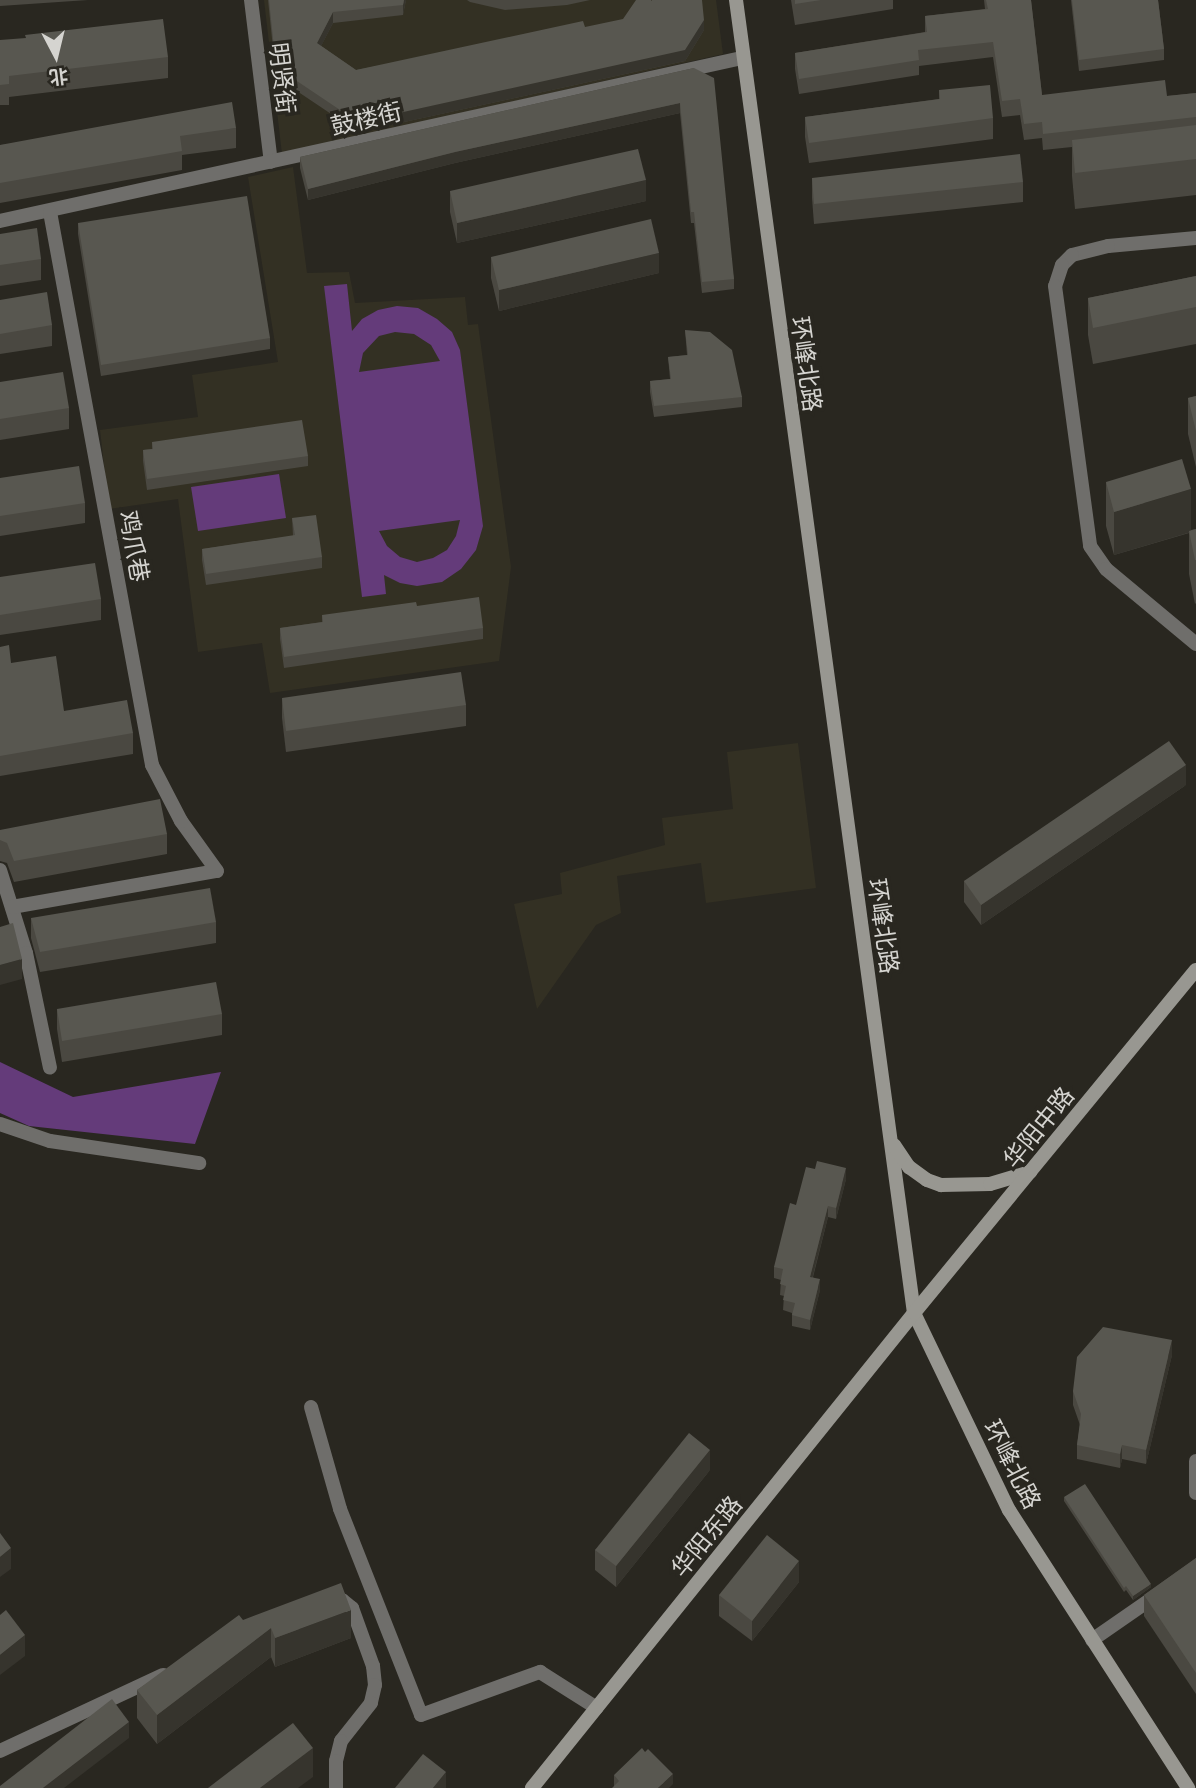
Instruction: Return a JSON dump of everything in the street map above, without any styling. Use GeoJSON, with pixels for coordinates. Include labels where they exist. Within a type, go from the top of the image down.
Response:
{"type":"FeatureCollection","features":[{"type":"Feature","properties":{"kind":"main road","name":"环峰北路"},"geometry":{"type":"LineString","coordinates":[[736,0],[914,1313],[1009,1510],[1187,1788]]}},
{"type":"Feature","properties":{"kind":"main road","name":"华阳中路"},"geometry":{"type":"LineString","coordinates":[[914,1313],[1196,970]]}},
{"type":"Feature","properties":{"kind":"main road"},"geometry":{"type":"LineString","coordinates":[[891,1140],[909,1167],[927,1180],[941,1185],[990,1184],[1031,1171]]}},
{"type":"Feature","properties":{"kind":"main road","name":"华阳东路"},"geometry":{"type":"LineString","coordinates":[[532,1788],[914,1313]]}},
{"type":"Feature","properties":{"kind":"street","name":"明贤街"},"geometry":{"type":"LineString","coordinates":[[251,0],[271,162]]}},
{"type":"Feature","properties":{"kind":"street","name":"鼓楼街"},"geometry":{"type":"LineString","coordinates":[[0,221],[742,58]]}},
{"type":"Feature","properties":{"kind":"street","name":"鸡爪巷"},"geometry":{"type":"LineString","coordinates":[[12,907],[217,871],[181,821],[152,765],[50,212]]}},
{"type":"Feature","properties":{"kind":"street"},"geometry":{"type":"LineString","coordinates":[[1196,237],[1108,246],[1072,255],[1062,265],[1055,286],[1090,546],[1106,569],[1196,644]]}},
{"type":"Feature","properties":{"kind":"street"},"geometry":{"type":"LineString","coordinates":[[0,870],[26,953],[50,1068]]}},
{"type":"Feature","properties":{"kind":"street"},"geometry":{"type":"LineString","coordinates":[[0,1124],[50,1141],[199,1163]]}},
{"type":"Feature","properties":{"kind":"street"},"geometry":{"type":"LineString","coordinates":[[311,1406],[340,1509],[421,1715],[540,1672],[597,1708]]}},
{"type":"Feature","properties":{"kind":"street"},"geometry":{"type":"LineString","coordinates":[[1196,1461],[1196,1493]]}},
{"type":"Feature","properties":{"kind":"street"},"geometry":{"type":"LineString","coordinates":[[1092,1640],[1173,1584]]}},
{"type":"Feature","properties":{"kind":"street"},"geometry":{"type":"LineString","coordinates":[[323,1597],[342,1600],[352,1608],[373,1666],[375,1685],[371,1703],[341,1741],[335,1761],[336,1788]]}},
{"type":"Feature","properties":{"kind":"street"},"geometry":{"type":"LineString","coordinates":[[0,1751],[174,1670]]}},
{"type":"Feature","properties":{"kind":"shaded area"},"geometry":{"type":"Polygon","coordinates":[[[264,0],[716,0],[723,54],[282,154],[264,0]]]}},
{"type":"Feature","properties":{"kind":"shaded area"},"geometry":{"type":"Polygon","coordinates":[[[293,167],[307,273],[349,272],[355,303],[465,297],[468,325],[478,324],[511,567],[499,661],[270,693],[262,643],[198,652],[178,499],[109,509],[100,430],[198,417],[192,375],[278,362],[248,177],[293,167]]]}},
{"type":"Feature","properties":{"kind":"shaded area"},"geometry":{"type":"Polygon","coordinates":[[[347,284],[352,331],[362,319],[378,310],[397,306],[418,308],[452,332],[460,350],[483,526],[476,550],[461,569],[442,582],[417,586],[400,583],[384,575],[386,594],[362,597],[324,286],[347,284]],[[395,332],[379,336],[363,353],[359,372],[440,361],[431,345],[414,334],[395,332]],[[460,520],[379,531],[387,546],[400,557],[417,562],[433,558],[447,550],[456,536],[460,520]]]}},
{"type":"Feature","properties":{"kind":"shaded area"},"geometry":{"type":"Polygon","coordinates":[[[279,474],[286,518],[198,531],[191,487],[279,474]]]}},
{"type":"Feature","properties":{"kind":"shaded area"},"geometry":{"type":"Polygon","coordinates":[[[798,743],[816,888],[706,903],[701,863],[617,876],[621,913],[596,925],[537,1009],[514,904],[562,894],[560,873],[665,845],[662,818],[733,809],[727,752],[798,743]]]}},
{"type":"Feature","properties":{"kind":"shaded area"},"geometry":{"type":"Polygon","coordinates":[[[0,1062],[73,1097],[221,1072],[195,1144],[29,1126],[0,1113],[0,1062]]]}},
{"type":"Feature","properties":{"kind":"building"},"geometry":{"type":"Polygon","coordinates":[[[269,0],[404,0],[403,5],[333,12],[317,43],[356,70],[583,21],[585,27],[623,19],[636,0],[702,0],[704,20],[685,50],[358,122],[276,67],[269,0]]]}},
{"type":"Feature","properties":{"kind":"building"},"geometry":{"type":"Polygon","coordinates":[[[795,0],[821,0],[795,4],[795,0]]]}},
{"type":"Feature","properties":{"kind":"building"},"geometry":{"type":"Polygon","coordinates":[[[986,0],[1031,0],[1042,95],[1165,80],[1167,96],[1196,93],[1196,117],[1043,134],[1042,122],[1024,124],[1020,99],[1002,101],[993,42],[918,50],[919,60],[799,79],[795,53],[927,32],[925,16],[988,9],[986,0]]]}},
{"type":"Feature","properties":{"kind":"building"},"geometry":{"type":"Polygon","coordinates":[[[1072,0],[1158,0],[1164,49],[1079,60],[1072,0]]]}},
{"type":"Feature","properties":{"kind":"building"},"geometry":{"type":"Polygon","coordinates":[[[163,19],[168,57],[9,76],[9,84],[0,85],[0,40],[163,19]]]}},
{"type":"Feature","properties":{"kind":"building"},"geometry":{"type":"Polygon","coordinates":[[[694,68],[714,78],[734,279],[702,282],[694,212],[691,212],[680,103],[455,152],[308,189],[300,157],[694,68]]]}},
{"type":"Feature","properties":{"kind":"building"},"geometry":{"type":"Polygon","coordinates":[[[990,85],[993,118],[809,143],[805,117],[940,99],[939,90],[990,85]]]}},
{"type":"Feature","properties":{"kind":"building"},"geometry":{"type":"Polygon","coordinates":[[[232,102],[236,128],[180,136],[182,151],[0,183],[0,145],[232,102]]]}},
{"type":"Feature","properties":{"kind":"building"},"geometry":{"type":"Polygon","coordinates":[[[1196,125],[1196,159],[1075,173],[1072,140],[1196,125]]]}},
{"type":"Feature","properties":{"kind":"building"},"geometry":{"type":"Polygon","coordinates":[[[638,149],[646,180],[457,223],[450,191],[638,149]]]}},
{"type":"Feature","properties":{"kind":"building"},"geometry":{"type":"Polygon","coordinates":[[[1020,154],[1023,182],[814,204],[812,178],[1020,154]]]}},
{"type":"Feature","properties":{"kind":"building"},"geometry":{"type":"Polygon","coordinates":[[[247,196],[270,338],[101,365],[78,223],[247,196]]]}},
{"type":"Feature","properties":{"kind":"building"},"geometry":{"type":"Polygon","coordinates":[[[651,219],[659,253],[499,290],[491,257],[651,219]]]}},
{"type":"Feature","properties":{"kind":"building"},"geometry":{"type":"Polygon","coordinates":[[[37,228],[41,259],[0,265],[0,234],[37,228]]]}},
{"type":"Feature","properties":{"kind":"building"},"geometry":{"type":"Polygon","coordinates":[[[1196,276],[1196,307],[1093,328],[1088,298],[1196,276]]]}},
{"type":"Feature","properties":{"kind":"building"},"geometry":{"type":"Polygon","coordinates":[[[47,292],[52,325],[0,334],[0,300],[47,292]]]}},
{"type":"Feature","properties":{"kind":"building"},"geometry":{"type":"Polygon","coordinates":[[[685,330],[710,332],[732,350],[742,397],[654,406],[650,381],[671,379],[668,357],[688,355],[685,330]]]}},
{"type":"Feature","properties":{"kind":"building"},"geometry":{"type":"Polygon","coordinates":[[[63,372],[69,408],[0,419],[0,382],[63,372]]]}},
{"type":"Feature","properties":{"kind":"building"},"geometry":{"type":"Polygon","coordinates":[[[1196,396],[1196,431],[1188,398],[1196,396]]]}},
{"type":"Feature","properties":{"kind":"building"},"geometry":{"type":"Polygon","coordinates":[[[302,420],[308,456],[147,479],[143,450],[153,449],[152,442],[302,420]]]}},
{"type":"Feature","properties":{"kind":"building"},"geometry":{"type":"Polygon","coordinates":[[[1182,459],[1191,489],[1114,512],[1106,482],[1182,459]]]}},
{"type":"Feature","properties":{"kind":"building"},"geometry":{"type":"Polygon","coordinates":[[[79,466],[85,503],[0,516],[0,478],[79,466]]]}},
{"type":"Feature","properties":{"kind":"building"},"geometry":{"type":"Polygon","coordinates":[[[316,515],[322,557],[206,574],[202,549],[295,535],[292,518],[316,515]]]}},
{"type":"Feature","properties":{"kind":"building"},"geometry":{"type":"Polygon","coordinates":[[[1196,529],[1196,560],[1195,560],[1189,531],[1196,529]]]}},
{"type":"Feature","properties":{"kind":"building"},"geometry":{"type":"Polygon","coordinates":[[[95,563],[101,599],[0,615],[0,577],[95,563]]]}},
{"type":"Feature","properties":{"kind":"building"},"geometry":{"type":"Polygon","coordinates":[[[479,597],[483,628],[284,657],[280,628],[323,622],[322,615],[416,602],[417,606],[479,597]]]}},
{"type":"Feature","properties":{"kind":"building"},"geometry":{"type":"Polygon","coordinates":[[[9,645],[11,663],[56,656],[64,711],[127,700],[133,733],[0,756],[0,647],[9,645]]]}},
{"type":"Feature","properties":{"kind":"building"},"geometry":{"type":"Polygon","coordinates":[[[461,672],[466,705],[286,731],[282,698],[461,672]]]}},
{"type":"Feature","properties":{"kind":"building"},"geometry":{"type":"Polygon","coordinates":[[[1169,741],[1186,765],[981,905],[964,881],[1169,741]]]}},
{"type":"Feature","properties":{"kind":"building"},"geometry":{"type":"Polygon","coordinates":[[[160,799],[167,834],[14,861],[7,843],[0,840],[0,830],[160,799]]]}},
{"type":"Feature","properties":{"kind":"building"},"geometry":{"type":"Polygon","coordinates":[[[210,888],[216,922],[40,952],[31,918],[210,888]]]}},
{"type":"Feature","properties":{"kind":"building"},"geometry":{"type":"Polygon","coordinates":[[[13,923],[22,959],[0,965],[0,927],[13,923]]]}},
{"type":"Feature","properties":{"kind":"building"},"geometry":{"type":"Polygon","coordinates":[[[216,982],[222,1014],[62,1041],[57,1009],[216,982]]]}},
{"type":"Feature","properties":{"kind":"building"},"geometry":{"type":"Polygon","coordinates":[[[817,1161],[846,1168],[836,1208],[828,1206],[810,1277],[820,1279],[810,1320],[792,1315],[795,1303],[783,1300],[786,1286],[780,1284],[783,1269],[774,1267],[790,1203],[796,1205],[806,1167],[815,1169],[817,1161]]]}},
{"type":"Feature","properties":{"kind":"building"},"geometry":{"type":"Polygon","coordinates":[[[1103,1327],[1172,1340],[1146,1450],[1122,1445],[1120,1454],[1077,1445],[1081,1414],[1073,1391],[1077,1357],[1103,1327]]]}},
{"type":"Feature","properties":{"kind":"building"},"geometry":{"type":"Polygon","coordinates":[[[689,1433],[710,1450],[616,1566],[595,1550],[689,1433]]]}},
{"type":"Feature","properties":{"kind":"building"},"geometry":{"type":"Polygon","coordinates":[[[1085,1484],[1151,1584],[1133,1596],[1126,1586],[1124,1588],[1064,1497],[1085,1484]]]}},
{"type":"Feature","properties":{"kind":"building"},"geometry":{"type":"Polygon","coordinates":[[[0,1533],[11,1548],[0,1557],[0,1533]]]}},
{"type":"Feature","properties":{"kind":"building"},"geometry":{"type":"Polygon","coordinates":[[[767,1535],[799,1561],[752,1621],[719,1595],[767,1535]]]}},
{"type":"Feature","properties":{"kind":"building"},"geometry":{"type":"Polygon","coordinates":[[[1196,1558],[1196,1673],[1144,1595],[1196,1558]]]}},
{"type":"Feature","properties":{"kind":"building"},"geometry":{"type":"Polygon","coordinates":[[[341,1583],[351,1610],[275,1638],[271,1628],[157,1715],[137,1690],[239,1615],[243,1620],[341,1583]]]}},
{"type":"Feature","properties":{"kind":"building"},"geometry":{"type":"Polygon","coordinates":[[[6,1610],[25,1635],[0,1655],[0,1615],[6,1610]]]}},
{"type":"Feature","properties":{"kind":"building"},"geometry":{"type":"Polygon","coordinates":[[[112,1699],[129,1722],[43,1788],[0,1788],[0,1786],[112,1699]]]}},
{"type":"Feature","properties":{"kind":"building"},"geometry":{"type":"Polygon","coordinates":[[[293,1723],[313,1748],[260,1788],[208,1788],[293,1723]]]}},
{"type":"Feature","properties":{"kind":"building"},"geometry":{"type":"Polygon","coordinates":[[[642,1748],[645,1752],[648,1749],[673,1774],[658,1788],[612,1788],[619,1781],[614,1775],[642,1748]]]}},
{"type":"Feature","properties":{"kind":"building"},"geometry":{"type":"Polygon","coordinates":[[[423,1754],[446,1772],[433,1788],[395,1788],[423,1754]]]}}]}
